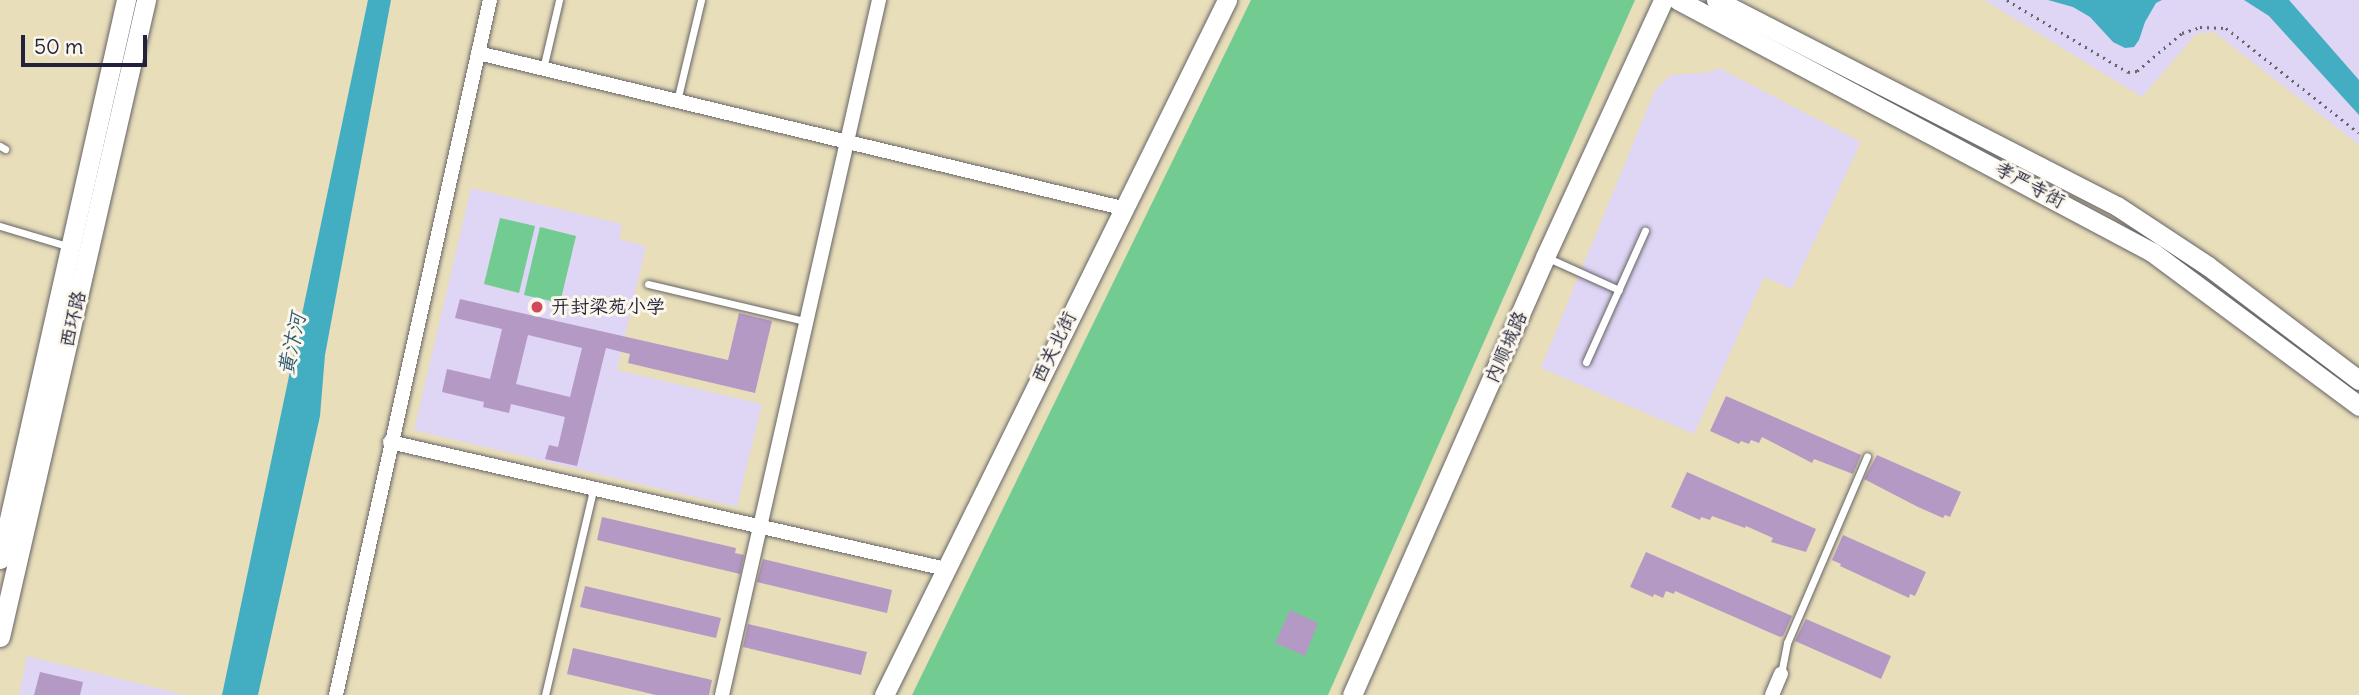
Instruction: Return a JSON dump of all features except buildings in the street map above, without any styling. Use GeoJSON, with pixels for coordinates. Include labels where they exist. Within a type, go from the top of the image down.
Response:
{"type":"FeatureCollection","features":[{"type":"Feature","properties":{"kind":"street","name":"西环路"},"geometry":{"type":"LineString","coordinates":[[0,559],[126,0]]}},
{"type":"Feature","properties":{"kind":"street","name":"西环路"},"geometry":{"type":"LineString","coordinates":[[0,637],[146,0]]}},
{"type":"Feature","properties":{"kind":"street"},"geometry":{"type":"LineString","coordinates":[[336,695],[490,0]]}},
{"type":"Feature","properties":{"kind":"street"},"geometry":{"type":"LineString","coordinates":[[722,695],[879,0]]}},
{"type":"Feature","properties":{"kind":"street","name":"西关北街"},"geometry":{"type":"LineString","coordinates":[[884,695],[1122,208],[1227,0]]}},
{"type":"Feature","properties":{"kind":"street","name":"内顺城路"},"geometry":{"type":"LineString","coordinates":[[1352,695],[1545,257],[1663,0]]}},
{"type":"Feature","properties":{"kind":"street","name":"孝严寺街"},"geometry":{"type":"LineString","coordinates":[[1678,0],[2110,227],[2195,282],[2359,406]]}},
{"type":"Feature","properties":{"kind":"street","name":"孝严寺街"},"geometry":{"type":"LineString","coordinates":[[1716,0],[2117,206],[2208,266],[2359,380]]}},
{"type":"Feature","properties":{"kind":"street"},"geometry":{"type":"LineString","coordinates":[[478,53],[1122,208]]}},
{"type":"Feature","properties":{"kind":"street"},"geometry":{"type":"LineString","coordinates":[[390,442],[593,491],[946,569]]}},
{"type":"Feature","properties":{"kind":"street"},"geometry":{"type":"LineString","coordinates":[[1772,695],[1781,674]]}},
{"type":"Feature","properties":{"kind":"lane"},"geometry":{"type":"LineString","coordinates":[[543,69],[559,0]]}},
{"type":"Feature","properties":{"kind":"lane"},"geometry":{"type":"LineString","coordinates":[[677,101],[701,0]]}},
{"type":"Feature","properties":{"kind":"lane"},"geometry":{"type":"LineString","coordinates":[[0,226],[71,247]]}},
{"type":"Feature","properties":{"kind":"lane"},"geometry":{"type":"LineString","coordinates":[[1586,362],[1645,231]]}},
{"type":"Feature","properties":{"kind":"lane"},"geometry":{"type":"LineString","coordinates":[[1545,257],[1619,290]]}},
{"type":"Feature","properties":{"kind":"lane"},"geometry":{"type":"LineString","coordinates":[[648,284],[805,321]]}},
{"type":"Feature","properties":{"kind":"lane"},"geometry":{"type":"LineString","coordinates":[[1781,674],[1787,643],[1867,456]]}},
{"type":"Feature","properties":{"kind":"lane"},"geometry":{"type":"LineString","coordinates":[[545,695],[593,491]]}},
{"type":"Feature","properties":{"kind":"path"},"geometry":{"type":"LineString","coordinates":[[2007,0],[2127,72],[2137,71],[2182,33],[2200,27],[2226,28],[2359,133]]}},
{"type":"Feature","properties":{"kind":"shaded area"},"geometry":{"type":"Polygon","coordinates":[[[1984,0],[2359,0],[2359,145],[2214,32],[2196,34],[2142,97],[1984,0]]]}},
{"type":"Feature","properties":{"kind":"shaded area"},"geometry":{"type":"Polygon","coordinates":[[[1719,68],[1861,142],[1792,289],[1764,277],[1694,434],[1541,368],[1655,90],[1671,75],[1706,73],[1719,68]]]}},
{"type":"Feature","properties":{"kind":"shaded area","name":"开封梁苑小学"},"geometry":{"type":"Polygon","coordinates":[[[471,188],[622,224],[619,239],[646,246],[617,370],[762,404],[737,507],[414,430],[471,188]]]}},
{"type":"Feature","properties":{"kind":"shaded area"},"geometry":{"type":"Polygon","coordinates":[[[27,656],[185,695],[19,695],[27,656]]]}},
{"type":"Feature","properties":{"kind":"green space"},"geometry":{"type":"Polygon","coordinates":[[[1251,0],[1635,0],[1328,695],[912,695],[1251,0]]]}},
{"type":"Feature","properties":{"kind":"green space"},"geometry":{"type":"Polygon","coordinates":[[[500,218],[535,226],[519,293],[484,284],[500,218]]]}},
{"type":"Feature","properties":{"kind":"green space"},"geometry":{"type":"Polygon","coordinates":[[[540,227],[576,236],[560,303],[524,295],[540,227]]]}},
{"type":"Feature","properties":{"kind":"water"},"geometry":{"type":"Polygon","coordinates":[[[368,0],[391,0],[325,355],[320,416],[258,695],[222,695],[368,0]]]}},
{"type":"Feature","properties":{"kind":"water"},"geometry":{"type":"Polygon","coordinates":[[[2048,0],[2162,0],[2156,3],[2134,47],[2125,48],[2113,42],[2090,17],[2073,7],[2048,0]]]}},
{"type":"Feature","properties":{"kind":"water"},"geometry":{"type":"Polygon","coordinates":[[[2244,0],[2289,0],[2359,80],[2359,115],[2269,16],[2244,0]]]}},
{"type":"Feature","properties":{"kind":"place","name":"开封梁苑小学"},"geometry":{"type":"Point","coordinates":[537,307]}},
{"type":"Feature","properties":{"kind":"water label","name":"黄汴河"},"geometry":{"type":"Point","coordinates":[292,344]}}]}
